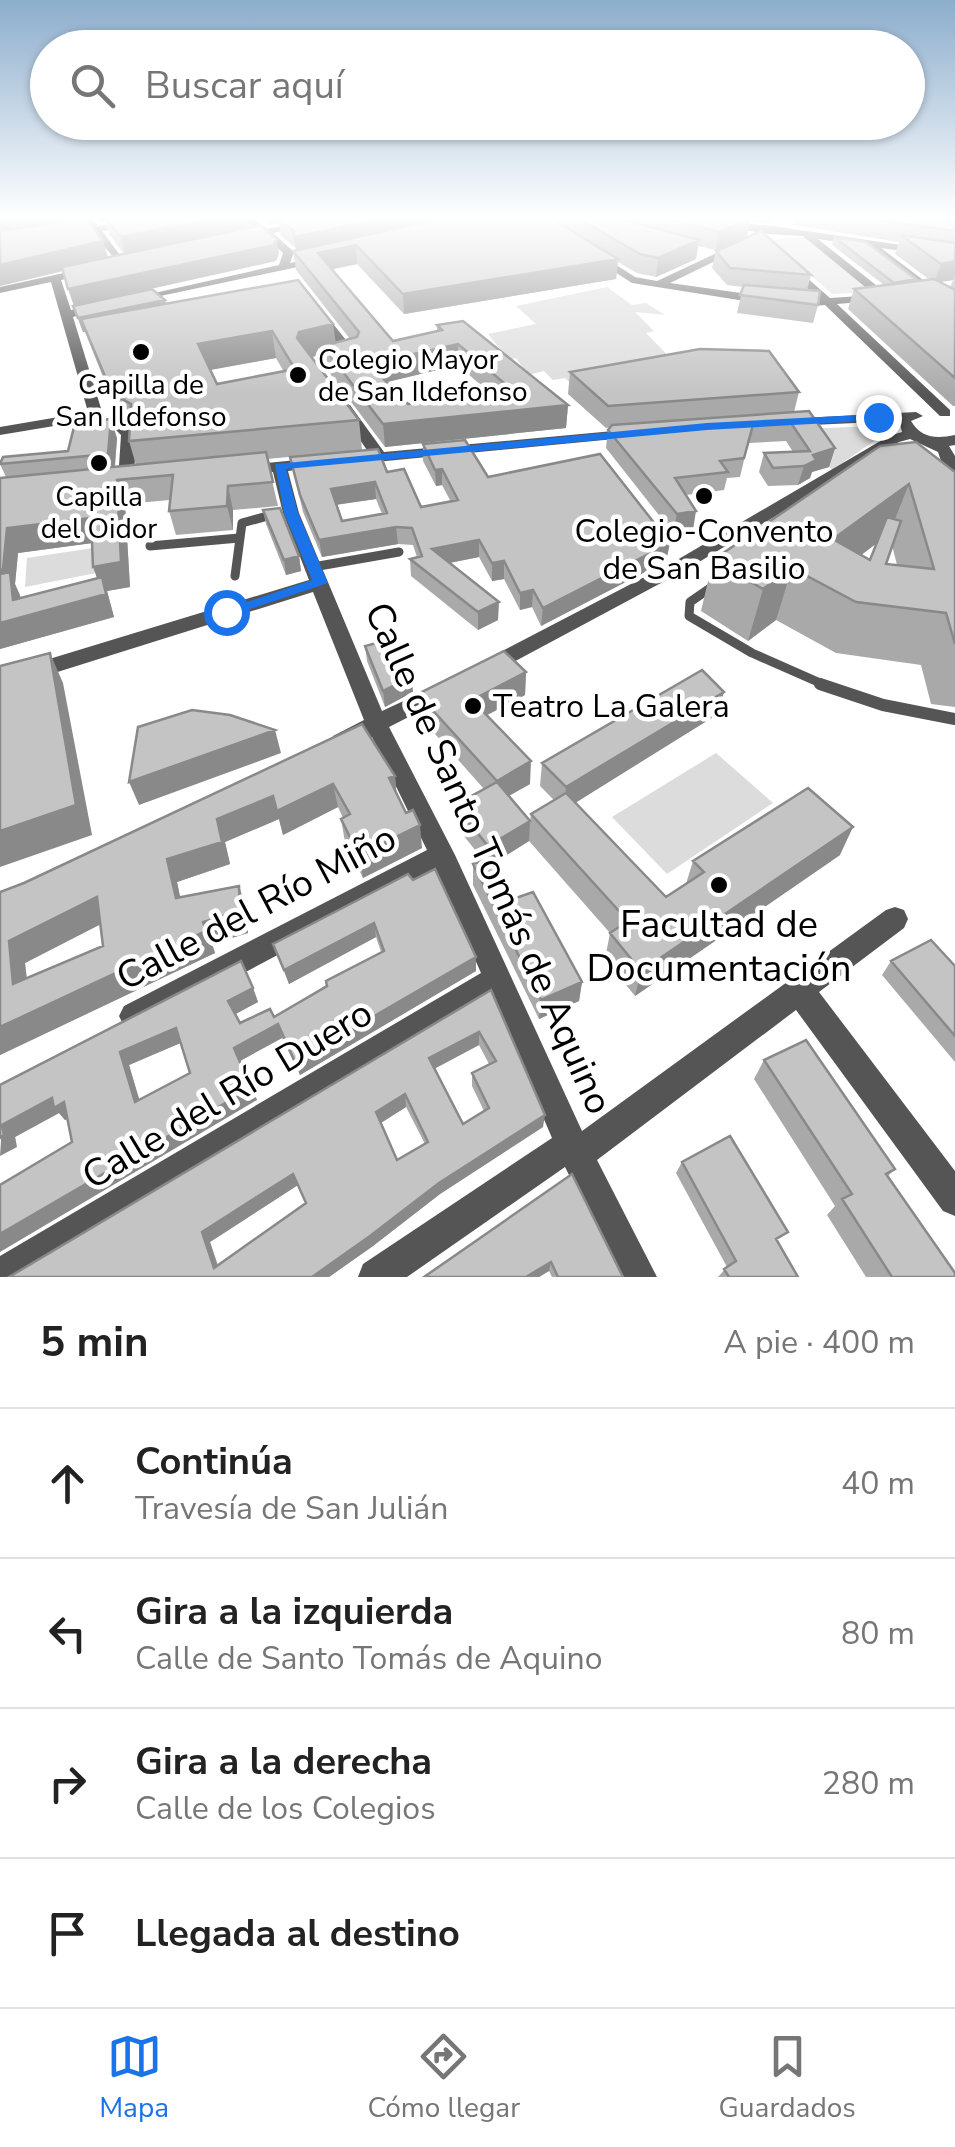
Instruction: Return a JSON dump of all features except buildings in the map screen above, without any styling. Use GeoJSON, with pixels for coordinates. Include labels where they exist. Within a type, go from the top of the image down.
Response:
{"type":"FeatureCollection","features":[{"type":"Feature","properties":{"kind":"street"},"geometry":{"type":"LineString","coordinates":[[0,290],[62,276]]}},
{"type":"Feature","properties":{"kind":"street"},"geometry":{"type":"LineString","coordinates":[[66,315],[227,276]]}},
{"type":"Feature","properties":{"kind":"street"},"geometry":{"type":"LineString","coordinates":[[288,276],[294,283]]}},
{"type":"Feature","properties":{"kind":"street"},"geometry":{"type":"LineString","coordinates":[[625,276],[657,285],[790,304],[901,296]]}},
{"type":"Feature","properties":{"kind":"street"},"geometry":{"type":"LineString","coordinates":[[657,285],[676,276]]}},
{"type":"Feature","properties":{"kind":"street"},"geometry":{"type":"LineString","coordinates":[[321,752],[377,725],[677,556],[894,440],[931,439],[952,414],[800,276]]}},
{"type":"Feature","properties":{"kind":"street"},"geometry":{"type":"LineString","coordinates":[[858,276],[885,297]]}},
{"type":"Feature","properties":{"kind":"street"},"geometry":{"type":"LineString","coordinates":[[917,276],[938,290],[955,310]]}},
{"type":"Feature","properties":{"kind":"street"},"geometry":{"type":"LineString","coordinates":[[0,432],[96,415],[55,277]]}},
{"type":"Feature","properties":{"kind":"street"},"geometry":{"type":"LineString","coordinates":[[916,294],[938,290]]}},
{"type":"Feature","properties":{"kind":"street"},"geometry":{"type":"LineString","coordinates":[[311,304],[351,355],[311,363],[380,457]]}},
{"type":"Feature","properties":{"kind":"street"},"geometry":{"type":"LineString","coordinates":[[74,342],[90,339]]}},
{"type":"Feature","properties":{"kind":"street"},"geometry":{"type":"LineString","coordinates":[[778,422],[931,439]]}},
{"type":"Feature","properties":{"kind":"street"},"geometry":{"type":"LineString","coordinates":[[122,428],[128,433],[126,482]]}},
{"type":"Feature","properties":{"kind":"street"},"geometry":{"type":"LineString","coordinates":[[226,472],[655,431]]}},
{"type":"Feature","properties":{"kind":"street"},"geometry":{"type":"LineString","coordinates":[[586,438],[598,453]]}},
{"type":"Feature","properties":{"kind":"street"},"geometry":{"type":"LineString","coordinates":[[931,439],[955,479]]}},
{"type":"Feature","properties":{"kind":"street","name":"Calle de Santo Tomás de Aquino"},"geometry":{"type":"LineString","coordinates":[[279,466],[291,513],[377,725],[442,855],[574,1150],[639,1277]]}},
{"type":"Feature","properties":{"kind":"street"},"geometry":{"type":"LineString","coordinates":[[0,682],[317,575]]}},
{"type":"Feature","properties":{"kind":"street","name":"Calle del Río Miño"},"geometry":{"type":"LineString","coordinates":[[106,1031],[442,855]]}},
{"type":"Feature","properties":{"kind":"street"},"geometry":{"type":"LineString","coordinates":[[376,1277],[574,1150],[799,992],[895,919]]}},
{"type":"Feature","properties":{"kind":"street","name":"Calle del Río Duero"},"geometry":{"type":"LineString","coordinates":[[0,1276],[496,980]]}},
{"type":"Feature","properties":{"kind":"street"},"geometry":{"type":"LineString","coordinates":[[799,992],[819,1013],[955,1199]]}},
{"type":"Feature","properties":{"kind":"lane"},"geometry":{"type":"LineString","coordinates":[[235,576],[242,522],[291,513]]}},
{"type":"Feature","properties":{"kind":"lane"},"geometry":{"type":"LineString","coordinates":[[150,546],[240,538]]}},
{"type":"Feature","properties":{"kind":"lane"},"geometry":{"type":"LineString","coordinates":[[317,575],[398,552]]}},
{"type":"Feature","properties":{"kind":"lane"},"geometry":{"type":"LineString","coordinates":[[722,580],[690,602],[689,616],[751,656],[857,699],[905,712],[955,718]]}},
{"type":"Feature","properties":{"kind":"shaded area"},"geometry":{"type":"Polygon","coordinates":[[[811,276],[852,276],[872,292],[832,294],[811,276]]]}},
{"type":"Feature","properties":{"kind":"shaded area"},"geometry":{"type":"Polygon","coordinates":[[[607,287],[632,305],[646,303],[665,315],[635,312],[654,331],[646,333],[685,373],[580,391],[565,378],[553,380],[544,371],[528,375],[516,358],[509,360],[488,334],[536,324],[516,306],[607,287]]]}},
{"type":"Feature","properties":{"kind":"shaded area"},"geometry":{"type":"Polygon","coordinates":[[[876,426],[883,435],[832,470],[803,429],[876,426]]]}},
{"type":"Feature","properties":{"kind":"shaded area"},"geometry":{"type":"Polygon","coordinates":[[[93,548],[96,573],[25,587],[27,558],[93,548]]]}},
{"type":"Feature","properties":{"kind":"shaded area"},"geometry":{"type":"Polygon","coordinates":[[[716,753],[773,803],[667,874],[612,817],[716,753]]]}},
{"type":"Feature","properties":{"kind":"place","name":"Capilla de San Ildefonso"},"geometry":{"type":"Point","coordinates":[141,352]}},
{"type":"Feature","properties":{"kind":"place","name":"Colegio Mayor de San Ildefonso"},"geometry":{"type":"Point","coordinates":[298,375]}},
{"type":"Feature","properties":{"kind":"place","name":"Capilla del Oidor"},"geometry":{"type":"Point","coordinates":[99,463]}},
{"type":"Feature","properties":{"kind":"place","name":"Colegio-Convento de San Basilio"},"geometry":{"type":"Point","coordinates":[704,496]}},
{"type":"Feature","properties":{"kind":"place","name":"Teatro La Galera"},"geometry":{"type":"Point","coordinates":[473,706]}},
{"type":"Feature","properties":{"kind":"place","name":"Facultad de Documentación"},"geometry":{"type":"Point","coordinates":[719,885]}},
{"type":"Feature","properties":{"kind":"route"},"geometry":{"type":"LineString","coordinates":[[226,612],[321,583],[291,513],[279,466],[707,426],[878,417]]}}]}
